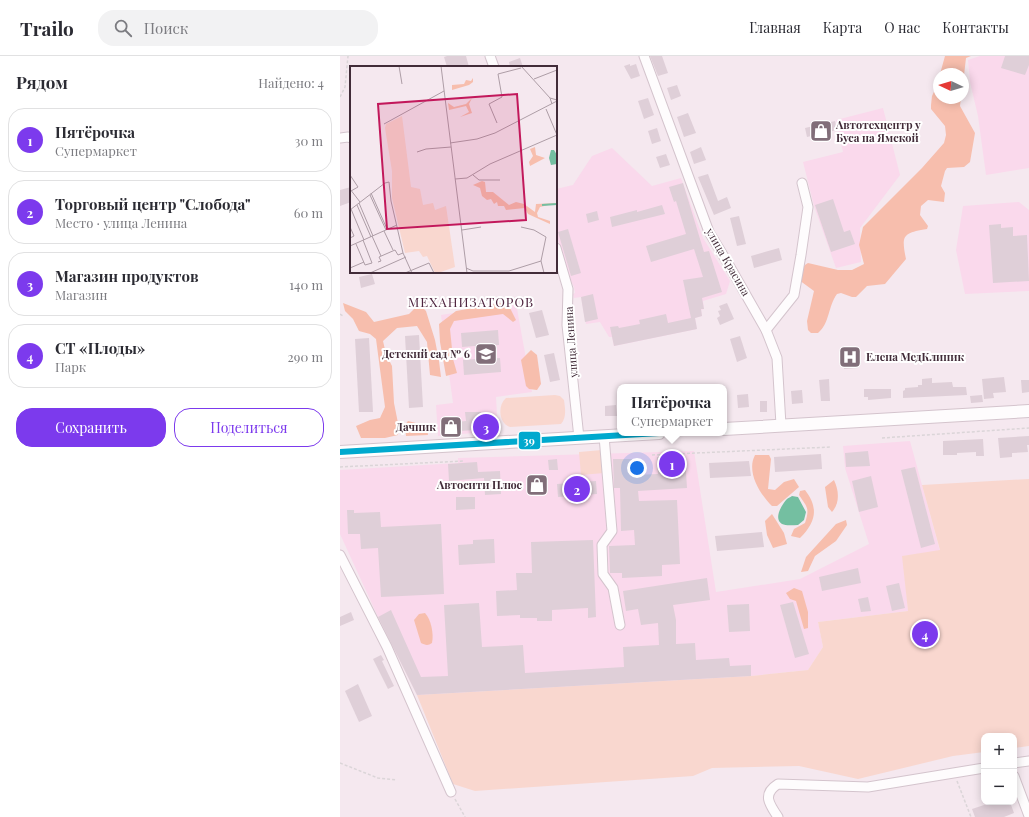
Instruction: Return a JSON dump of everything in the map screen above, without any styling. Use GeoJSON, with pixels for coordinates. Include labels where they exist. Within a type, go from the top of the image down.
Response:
{"type":"FeatureCollection","features":[{"type":"Feature","properties":{"kind":"main road"},"geometry":{"type":"LineString","coordinates":[[727,429],[1029,411]]}},
{"type":"Feature","properties":{"kind":"main road"},"geometry":{"type":"LineString","coordinates":[[340,452],[617,435]]}},
{"type":"Feature","properties":{"kind":"street"},"geometry":{"type":"LineString","coordinates":[[490,56],[494,66]]}},
{"type":"Feature","properties":{"kind":"street","name":"улица Красина"},"geometry":{"type":"LineString","coordinates":[[644,56],[709,232],[766,330],[777,358],[781,425]]}},
{"type":"Feature","properties":{"kind":"street"},"geometry":{"type":"LineString","coordinates":[[340,138],[350,138]]}},
{"type":"Feature","properties":{"kind":"street"},"geometry":{"type":"LineString","coordinates":[[766,330],[794,295],[808,207],[802,183]]}},
{"type":"Feature","properties":{"kind":"street","name":"улица Ленина"},"geometry":{"type":"LineString","coordinates":[[557,251],[568,289],[567,325],[579,438]]}},
{"type":"Feature","properties":{"kind":"street"},"geometry":{"type":"LineString","coordinates":[[604,436],[612,531],[602,545],[603,574],[613,588],[620,625]]}},
{"type":"Feature","properties":{"kind":"street"},"geometry":{"type":"LineString","coordinates":[[340,555],[386,648],[451,792]]}},
{"type":"Feature","properties":{"kind":"street"},"geometry":{"type":"LineString","coordinates":[[1017,763],[1029,761]]}},
{"type":"Feature","properties":{"kind":"street"},"geometry":{"type":"LineString","coordinates":[[778,817],[768,802],[769,795],[773,788],[778,784],[868,787],[981,768]]}},
{"type":"Feature","properties":{"kind":"street"},"geometry":{"type":"LineString","coordinates":[[1017,784],[1029,816],[1026,817]]}},
{"type":"Feature","properties":{"kind":"path"},"geometry":{"type":"LineString","coordinates":[[340,97],[345,87],[348,56]]}},
{"type":"Feature","properties":{"kind":"path"},"geometry":{"type":"LineString","coordinates":[[882,438],[1029,428]]}},
{"type":"Feature","properties":{"kind":"path"},"geometry":{"type":"LineString","coordinates":[[652,455],[831,447]]}},
{"type":"Feature","properties":{"kind":"path"},"geometry":{"type":"LineString","coordinates":[[340,467],[463,461]]}},
{"type":"Feature","properties":{"kind":"path"},"geometry":{"type":"LineString","coordinates":[[340,763],[378,778],[397,780]]}},
{"type":"Feature","properties":{"kind":"path"},"geometry":{"type":"LineString","coordinates":[[956,779],[971,817]]}},
{"type":"Feature","properties":{"kind":"path"},"geometry":{"type":"LineString","coordinates":[[451,792],[465,817]]}},
{"type":"Feature","properties":{"kind":"shaded area"},"geometry":{"type":"Polygon","coordinates":[[[945,56],[971,56],[966,58],[965,68],[942,68],[945,56]]]}},
{"type":"Feature","properties":{"kind":"shaded area"},"geometry":{"type":"Polygon","coordinates":[[[980,56],[1029,56],[1029,168],[986,175],[978,116],[970,82],[968,60],[980,56]]]}},
{"type":"Feature","properties":{"kind":"shaded area"},"geometry":{"type":"Polygon","coordinates":[[[933,94],[933,104],[960,104],[975,133],[970,162],[964,167],[947,168],[941,186],[945,193],[944,202],[928,200],[921,206],[920,215],[928,226],[927,229],[913,232],[906,236],[904,245],[906,259],[885,284],[867,286],[856,297],[841,293],[837,294],[822,329],[818,333],[811,333],[808,330],[807,321],[814,291],[799,280],[801,270],[808,263],[838,270],[852,270],[864,264],[859,245],[863,227],[922,168],[944,143],[946,135],[945,126],[931,109],[933,94]]]}},
{"type":"Feature","properties":{"kind":"shaded area"},"geometry":{"type":"Polygon","coordinates":[[[883,108],[900,175],[860,228],[861,262],[836,268],[814,206],[803,162],[843,152],[836,120],[883,108]]]}},
{"type":"Feature","properties":{"kind":"shaded area"},"geometry":{"type":"Polygon","coordinates":[[[612,148],[652,186],[681,178],[703,238],[730,281],[726,294],[703,301],[704,309],[701,310],[702,316],[695,318],[697,329],[614,346],[612,337],[609,337],[600,322],[586,324],[581,297],[574,298],[574,287],[569,277],[557,235],[557,189],[573,185],[592,156],[612,148]]]}},
{"type":"Feature","properties":{"kind":"shaded area"},"geometry":{"type":"Polygon","coordinates":[[[1019,202],[1029,210],[1029,291],[965,294],[956,250],[963,206],[1019,202]]]}},
{"type":"Feature","properties":{"kind":"shaded area"},"geometry":{"type":"Polygon","coordinates":[[[507,302],[516,320],[513,322],[503,314],[454,321],[450,329],[453,359],[457,373],[446,376],[440,342],[439,324],[456,311],[507,302]]]}},
{"type":"Feature","properties":{"kind":"shaded area"},"geometry":{"type":"Polygon","coordinates":[[[343,303],[366,312],[374,322],[409,314],[419,304],[426,311],[435,340],[441,377],[430,375],[427,342],[417,326],[397,328],[383,341],[386,354],[392,366],[394,403],[398,423],[398,435],[385,438],[361,438],[356,426],[370,420],[380,418],[385,407],[376,339],[370,334],[359,331],[353,319],[345,311],[343,303]]]}},
{"type":"Feature","properties":{"kind":"shaded area","name":"Детский сад № 6"},"geometry":{"type":"Polygon","coordinates":[[[516,303],[532,392],[496,397],[498,431],[438,436],[436,405],[453,403],[441,315],[516,303]]]}},
{"type":"Feature","properties":{"kind":"shaded area"},"geometry":{"type":"Polygon","coordinates":[[[531,350],[537,355],[541,384],[537,390],[529,389],[526,386],[521,360],[531,350]]]}},
{"type":"Feature","properties":{"kind":"shaded area"},"geometry":{"type":"Polygon","coordinates":[[[560,396],[564,400],[565,415],[561,424],[510,427],[503,422],[500,410],[503,401],[506,398],[560,396]]]}},
{"type":"Feature","properties":{"kind":"shaded area"},"geometry":{"type":"Polygon","coordinates":[[[408,421],[420,424],[427,428],[428,435],[406,436],[405,425],[408,421]]]}},
{"type":"Feature","properties":{"kind":"shaded area"},"geometry":{"type":"Polygon","coordinates":[[[910,441],[940,551],[903,556],[908,611],[818,622],[823,647],[808,670],[751,676],[417,695],[378,617],[340,534],[340,470],[458,463],[458,458],[694,451],[716,592],[800,579],[869,544],[845,468],[843,446],[910,441]]]}},
{"type":"Feature","properties":{"kind":"shaded area"},"geometry":{"type":"Polygon","coordinates":[[[602,450],[604,473],[581,475],[579,452],[602,450]]]}},
{"type":"Feature","properties":{"kind":"shaded area"},"geometry":{"type":"Polygon","coordinates":[[[755,455],[769,455],[771,459],[768,489],[775,490],[784,482],[794,479],[799,487],[777,506],[772,506],[759,489],[753,475],[752,468],[755,455]]]}},
{"type":"Feature","properties":{"kind":"shaded area"},"geometry":{"type":"Polygon","coordinates":[[[1029,479],[1029,746],[1017,748],[1017,733],[981,733],[981,752],[953,756],[858,779],[799,766],[712,768],[693,776],[475,791],[453,784],[417,695],[751,676],[808,670],[823,647],[818,622],[908,611],[902,556],[940,550],[922,485],[1029,479]]]}},
{"type":"Feature","properties":{"kind":"shaded area"},"geometry":{"type":"Polygon","coordinates":[[[834,480],[838,497],[835,508],[832,512],[828,507],[825,487],[834,480]]]}},
{"type":"Feature","properties":{"kind":"shaded area"},"geometry":{"type":"Polygon","coordinates":[[[805,490],[812,503],[814,515],[810,526],[800,538],[791,536],[794,529],[805,523],[807,508],[799,495],[800,491],[805,490]]]}},
{"type":"Feature","properties":{"kind":"shaded area"},"geometry":{"type":"Polygon","coordinates":[[[792,496],[798,497],[806,512],[804,520],[798,525],[784,525],[779,522],[778,515],[785,501],[792,496]]]}},
{"type":"Feature","properties":{"kind":"shaded area"},"geometry":{"type":"Polygon","coordinates":[[[772,514],[784,533],[787,544],[773,548],[767,535],[765,521],[772,514]]]}},
{"type":"Feature","properties":{"kind":"shaded area"},"geometry":{"type":"Polygon","coordinates":[[[846,520],[847,525],[836,541],[815,556],[808,571],[801,572],[806,557],[836,524],[846,520]]]}},
{"type":"Feature","properties":{"kind":"shaded area"},"geometry":{"type":"Polygon","coordinates":[[[794,588],[802,591],[808,612],[808,628],[804,629],[796,601],[790,599],[786,593],[794,588]]]}},
{"type":"Feature","properties":{"kind":"shaded area"},"geometry":{"type":"Polygon","coordinates":[[[425,613],[429,619],[433,639],[432,643],[428,645],[421,643],[414,620],[419,614],[425,613]]]}},
{"type":"Feature","properties":{"kind":"building"},"geometry":{"type":"Polygon","coordinates":[[[466,56],[469,66],[447,66],[444,57],[466,56]]]}},
{"type":"Feature","properties":{"kind":"building"},"geometry":{"type":"Polygon","coordinates":[[[650,56],[662,56],[668,73],[658,76],[650,56]]]}},
{"type":"Feature","properties":{"kind":"building"},"geometry":{"type":"Polygon","coordinates":[[[1005,56],[1029,56],[1029,65],[1025,75],[1001,68],[1005,56]]]}},
{"type":"Feature","properties":{"kind":"building"},"geometry":{"type":"Polygon","coordinates":[[[520,58],[523,66],[510,66],[509,62],[520,58]]]}},
{"type":"Feature","properties":{"kind":"building"},"geometry":{"type":"Polygon","coordinates":[[[630,64],[630,66],[636,64],[640,76],[631,79],[624,66],[630,64]]]}},
{"type":"Feature","properties":{"kind":"building"},"geometry":{"type":"Polygon","coordinates":[[[677,85],[681,96],[671,100],[667,88],[677,85]]]}},
{"type":"Feature","properties":{"kind":"building"},"geometry":{"type":"Polygon","coordinates":[[[648,98],[654,115],[644,119],[638,101],[648,98]]]}},
{"type":"Feature","properties":{"kind":"building"},"geometry":{"type":"Polygon","coordinates":[[[688,113],[696,133],[684,137],[677,117],[688,113]]]}},
{"type":"Feature","properties":{"kind":"building"},"geometry":{"type":"Polygon","coordinates":[[[835,121],[837,130],[807,137],[805,128],[835,121]]]}},
{"type":"Feature","properties":{"kind":"building"},"geometry":{"type":"Polygon","coordinates":[[[657,128],[661,141],[652,144],[648,131],[657,128]]]}},
{"type":"Feature","properties":{"kind":"building"},"geometry":{"type":"Polygon","coordinates":[[[701,147],[706,160],[694,164],[690,152],[701,147]]]}},
{"type":"Feature","properties":{"kind":"building"},"geometry":{"type":"Polygon","coordinates":[[[666,154],[670,165],[660,168],[656,157],[666,154]]]}},
{"type":"Feature","properties":{"kind":"building"},"geometry":{"type":"Polygon","coordinates":[[[708,174],[718,201],[727,197],[731,208],[714,215],[698,177],[708,174]]]}},
{"type":"Feature","properties":{"kind":"building"},"geometry":{"type":"Polygon","coordinates":[[[683,183],[704,252],[709,251],[722,292],[702,298],[704,309],[701,309],[702,316],[695,318],[697,329],[614,346],[610,327],[618,326],[619,328],[640,324],[639,320],[666,314],[668,323],[691,318],[683,280],[703,277],[694,249],[651,262],[646,246],[686,234],[676,201],[674,202],[669,187],[683,183]]]}},
{"type":"Feature","properties":{"kind":"building"},"geometry":{"type":"Polygon","coordinates":[[[350,187],[350,202],[340,206],[340,190],[350,187]]]}},
{"type":"Feature","properties":{"kind":"building"},"geometry":{"type":"Polygon","coordinates":[[[833,199],[844,232],[850,230],[855,244],[831,252],[815,205],[833,199]]]}},
{"type":"Feature","properties":{"kind":"building"},"geometry":{"type":"Polygon","coordinates":[[[662,205],[665,214],[612,227],[610,217],[662,205]]]}},
{"type":"Feature","properties":{"kind":"building"},"geometry":{"type":"Polygon","coordinates":[[[597,211],[599,220],[588,223],[586,214],[597,211]]]}},
{"type":"Feature","properties":{"kind":"building"},"geometry":{"type":"Polygon","coordinates":[[[739,216],[746,244],[737,246],[730,218],[739,216]]]}},
{"type":"Feature","properties":{"kind":"building"},"geometry":{"type":"Polygon","coordinates":[[[1001,224],[1001,228],[1013,227],[1013,236],[1027,235],[1029,281],[993,283],[989,225],[1001,224]]]}},
{"type":"Feature","properties":{"kind":"building"},"geometry":{"type":"Polygon","coordinates":[[[568,229],[581,273],[571,276],[558,232],[568,229]]]}},
{"type":"Feature","properties":{"kind":"building"},"geometry":{"type":"Polygon","coordinates":[[[779,248],[782,260],[754,268],[751,256],[779,248]]]}},
{"type":"Feature","properties":{"kind":"building"},"geometry":{"type":"Polygon","coordinates":[[[372,274],[375,284],[361,288],[359,277],[372,274]]]}},
{"type":"Feature","properties":{"kind":"building"},"geometry":{"type":"Polygon","coordinates":[[[593,294],[598,319],[585,322],[581,297],[593,294]]]}},
{"type":"Feature","properties":{"kind":"building"},"geometry":{"type":"Polygon","coordinates":[[[727,303],[734,319],[720,325],[717,318],[720,316],[718,311],[721,310],[719,306],[727,303]]]}},
{"type":"Feature","properties":{"kind":"building"},"geometry":{"type":"Polygon","coordinates":[[[542,310],[549,335],[536,338],[529,313],[542,310]]]}},
{"type":"Feature","properties":{"kind":"building"},"geometry":{"type":"Polygon","coordinates":[[[498,330],[499,345],[485,346],[486,359],[500,358],[501,372],[464,375],[463,360],[476,359],[475,346],[462,347],[461,333],[498,330]]]}},
{"type":"Feature","properties":{"kind":"building"},"geometry":{"type":"Polygon","coordinates":[[[419,335],[423,407],[409,408],[405,336],[419,335]]]}},
{"type":"Feature","properties":{"kind":"building"},"geometry":{"type":"Polygon","coordinates":[[[740,336],[747,358],[737,362],[730,339],[740,336]]]}},
{"type":"Feature","properties":{"kind":"building"},"geometry":{"type":"Polygon","coordinates":[[[369,338],[373,412],[359,412],[355,339],[369,338]]]}},
{"type":"Feature","properties":{"kind":"building","name":"Елена МедКлиник"},"geometry":{"type":"Polygon","coordinates":[[[856,346],[858,368],[844,369],[843,347],[856,346]]]}},
{"type":"Feature","properties":{"kind":"building"},"geometry":{"type":"Polygon","coordinates":[[[554,353],[560,380],[550,382],[544,355],[554,353]]]}},
{"type":"Feature","properties":{"kind":"building"},"geometry":{"type":"Polygon","coordinates":[[[1004,377],[1006,392],[993,393],[994,398],[984,399],[982,379],[1004,377]]]}},
{"type":"Feature","properties":{"kind":"building"},"geometry":{"type":"Polygon","coordinates":[[[932,378],[932,383],[952,382],[953,387],[966,387],[967,395],[903,398],[903,391],[905,388],[918,387],[918,385],[922,385],[922,379],[932,378]]]}},
{"type":"Feature","properties":{"kind":"building"},"geometry":{"type":"Polygon","coordinates":[[[829,379],[830,401],[821,401],[819,380],[829,379]]]}},
{"type":"Feature","properties":{"kind":"building"},"geometry":{"type":"Polygon","coordinates":[[[1021,380],[1029,380],[1029,392],[1022,393],[1021,380]]]}},
{"type":"Feature","properties":{"kind":"building"},"geometry":{"type":"Polygon","coordinates":[[[864,389],[891,389],[891,398],[868,400],[868,397],[864,397],[864,389]]]}},
{"type":"Feature","properties":{"kind":"building"},"geometry":{"type":"Polygon","coordinates":[[[802,390],[803,403],[792,404],[791,391],[802,390]]]}},
{"type":"Feature","properties":{"kind":"building"},"geometry":{"type":"Polygon","coordinates":[[[748,394],[749,407],[738,408],[737,395],[748,394]]]}},
{"type":"Feature","properties":{"kind":"building"},"geometry":{"type":"Polygon","coordinates":[[[982,395],[983,402],[971,403],[970,396],[982,395]]]}},
{"type":"Feature","properties":{"kind":"building"},"geometry":{"type":"Polygon","coordinates":[[[760,401],[767,401],[767,412],[760,412],[760,401]]]}},
{"type":"Feature","properties":{"kind":"building"},"geometry":{"type":"Polygon","coordinates":[[[616,405],[617,416],[605,416],[605,406],[616,405]]]}},
{"type":"Feature","properties":{"kind":"building"},"geometry":{"type":"Polygon","coordinates":[[[465,412],[481,412],[481,415],[491,414],[492,423],[489,423],[489,429],[445,432],[444,423],[466,421],[465,412]]]}},
{"type":"Feature","properties":{"kind":"building"},"geometry":{"type":"Polygon","coordinates":[[[1029,436],[1029,445],[1027,445],[1028,452],[1012,453],[1012,457],[1000,458],[998,438],[1029,436]]]}},
{"type":"Feature","properties":{"kind":"building"},"geometry":{"type":"Polygon","coordinates":[[[983,439],[984,456],[976,456],[976,452],[957,453],[957,455],[943,455],[943,441],[983,439]]]}},
{"type":"Feature","properties":{"kind":"building"},"geometry":{"type":"Polygon","coordinates":[[[868,451],[870,466],[846,467],[845,453],[868,451]]]}},
{"type":"Feature","properties":{"kind":"building"},"geometry":{"type":"Polygon","coordinates":[[[821,454],[822,469],[775,472],[774,457],[821,454]]]}},
{"type":"Feature","properties":{"kind":"building"},"geometry":{"type":"Polygon","coordinates":[[[685,456],[687,488],[638,491],[639,501],[677,500],[680,564],[662,565],[662,576],[622,578],[622,573],[610,573],[609,546],[635,545],[634,530],[621,531],[620,488],[614,488],[613,459],[632,459],[633,475],[658,474],[657,457],[685,456]]]}},
{"type":"Feature","properties":{"kind":"building"},"geometry":{"type":"Polygon","coordinates":[[[557,459],[558,470],[549,470],[548,460],[557,459]]]}},
{"type":"Feature","properties":{"kind":"building"},"geometry":{"type":"Polygon","coordinates":[[[749,461],[751,476],[710,478],[709,463],[749,461]]]}},
{"type":"Feature","properties":{"kind":"building"},"geometry":{"type":"Polygon","coordinates":[[[477,462],[478,472],[500,471],[501,494],[485,495],[484,478],[449,481],[448,464],[477,462]]]}},
{"type":"Feature","properties":{"kind":"building"},"geometry":{"type":"Polygon","coordinates":[[[915,467],[935,544],[921,548],[901,470],[915,467]]]}},
{"type":"Feature","properties":{"kind":"building"},"geometry":{"type":"Polygon","coordinates":[[[871,476],[878,507],[859,512],[852,481],[871,476]]]}},
{"type":"Feature","properties":{"kind":"building"},"geometry":{"type":"Polygon","coordinates":[[[596,481],[597,494],[558,497],[557,484],[596,481]]]}},
{"type":"Feature","properties":{"kind":"building"},"geometry":{"type":"Polygon","coordinates":[[[456,497],[475,497],[475,509],[456,510],[456,497]]]}},
{"type":"Feature","properties":{"kind":"building"},"geometry":{"type":"Polygon","coordinates":[[[347,510],[354,510],[354,513],[380,512],[381,527],[441,524],[444,594],[381,597],[378,548],[361,549],[360,534],[348,534],[347,510]]]}},
{"type":"Feature","properties":{"kind":"building"},"geometry":{"type":"Polygon","coordinates":[[[762,532],[764,547],[717,551],[715,536],[762,532]]]}},
{"type":"Feature","properties":{"kind":"building"},"geometry":{"type":"Polygon","coordinates":[[[494,539],[495,563],[459,565],[458,545],[473,544],[473,540],[494,539]]]}},
{"type":"Feature","properties":{"kind":"building"},"geometry":{"type":"Polygon","coordinates":[[[593,540],[596,617],[588,618],[588,608],[552,610],[552,621],[537,621],[537,618],[520,618],[520,615],[497,616],[496,591],[517,590],[516,573],[532,573],[531,542],[593,540]]]}},
{"type":"Feature","properties":{"kind":"building"},"geometry":{"type":"Polygon","coordinates":[[[858,568],[861,583],[822,591],[819,577],[858,568]]]}},
{"type":"Feature","properties":{"kind":"building"},"geometry":{"type":"Polygon","coordinates":[[[707,578],[710,600],[673,605],[676,620],[676,644],[695,643],[696,660],[729,658],[730,666],[751,665],[751,676],[417,695],[378,617],[391,610],[421,677],[448,676],[444,605],[479,603],[482,647],[523,645],[525,673],[624,667],[623,647],[659,645],[658,623],[641,625],[638,609],[626,611],[623,591],[707,578]]]}},
{"type":"Feature","properties":{"kind":"building"},"geometry":{"type":"Polygon","coordinates":[[[899,583],[905,608],[892,611],[886,586],[899,583]]]}},
{"type":"Feature","properties":{"kind":"building"},"geometry":{"type":"Polygon","coordinates":[[[868,597],[871,611],[861,612],[858,599],[868,597]]]}},
{"type":"Feature","properties":{"kind":"building"},"geometry":{"type":"Polygon","coordinates":[[[793,602],[809,654],[795,658],[780,605],[793,602]]]}},
{"type":"Feature","properties":{"kind":"building"},"geometry":{"type":"Polygon","coordinates":[[[749,604],[750,631],[729,632],[727,605],[749,604]]]}},
{"type":"Feature","properties":{"kind":"building"},"geometry":{"type":"Polygon","coordinates":[[[351,612],[354,620],[340,626],[340,617],[351,612]]]}},
{"type":"Feature","properties":{"kind":"building"},"geometry":{"type":"Polygon","coordinates":[[[381,655],[384,660],[382,661],[394,686],[388,689],[373,659],[381,655]]]}},
{"type":"Feature","properties":{"kind":"building"},"geometry":{"type":"Polygon","coordinates":[[[358,684],[372,716],[359,722],[345,691],[358,684]]]}},
{"type":"Feature","properties":{"kind":"building"},"geometry":{"type":"Polygon","coordinates":[[[984,805],[1011,805],[1014,813],[1004,817],[975,817],[972,809],[984,805]]]}},
{"type":"Feature","properties":{"kind":"transit line","name":"39"},"geometry":{"type":"LineString","coordinates":[[340,452],[617,436]]}},
{"type":"Feature","properties":{"kind":"place","name":"Автотехцентр у Буса на Ямской"},"geometry":{"type":"Point","coordinates":[821,131]}},
{"type":"Feature","properties":{"kind":"place","name":"Детский сад № 6"},"geometry":{"type":"Point","coordinates":[486,354]}},
{"type":"Feature","properties":{"kind":"place","name":"Елена МедКлиник"},"geometry":{"type":"Point","coordinates":[850,357]}},
{"type":"Feature","properties":{"kind":"place","name":"Дачник"},"geometry":{"type":"Point","coordinates":[451,427]}},
{"type":"Feature","properties":{"kind":"place","name":"Магазин продуктов"},"geometry":{"type":"Point","coordinates":[486,427]}},
{"type":"Feature","properties":{"kind":"place","name":"Пятёрочка"},"geometry":{"type":"Point","coordinates":[672,464]}},
{"type":"Feature","properties":{"kind":"place","name":"Автосити Плюс"},"geometry":{"type":"Point","coordinates":[537,485]}},
{"type":"Feature","properties":{"kind":"place","name":"Торговый центр \"Слобода\""},"geometry":{"type":"Point","coordinates":[577,489]}},
{"type":"Feature","properties":{"kind":"place","name":"СТ «Плоды»"},"geometry":{"type":"Point","coordinates":[925,634]}},
{"type":"Feature","properties":{"kind":"district","name":"МЕХАНИЗАТОРОВ"},"geometry":{"type":"Point","coordinates":[471,302]}}]}
